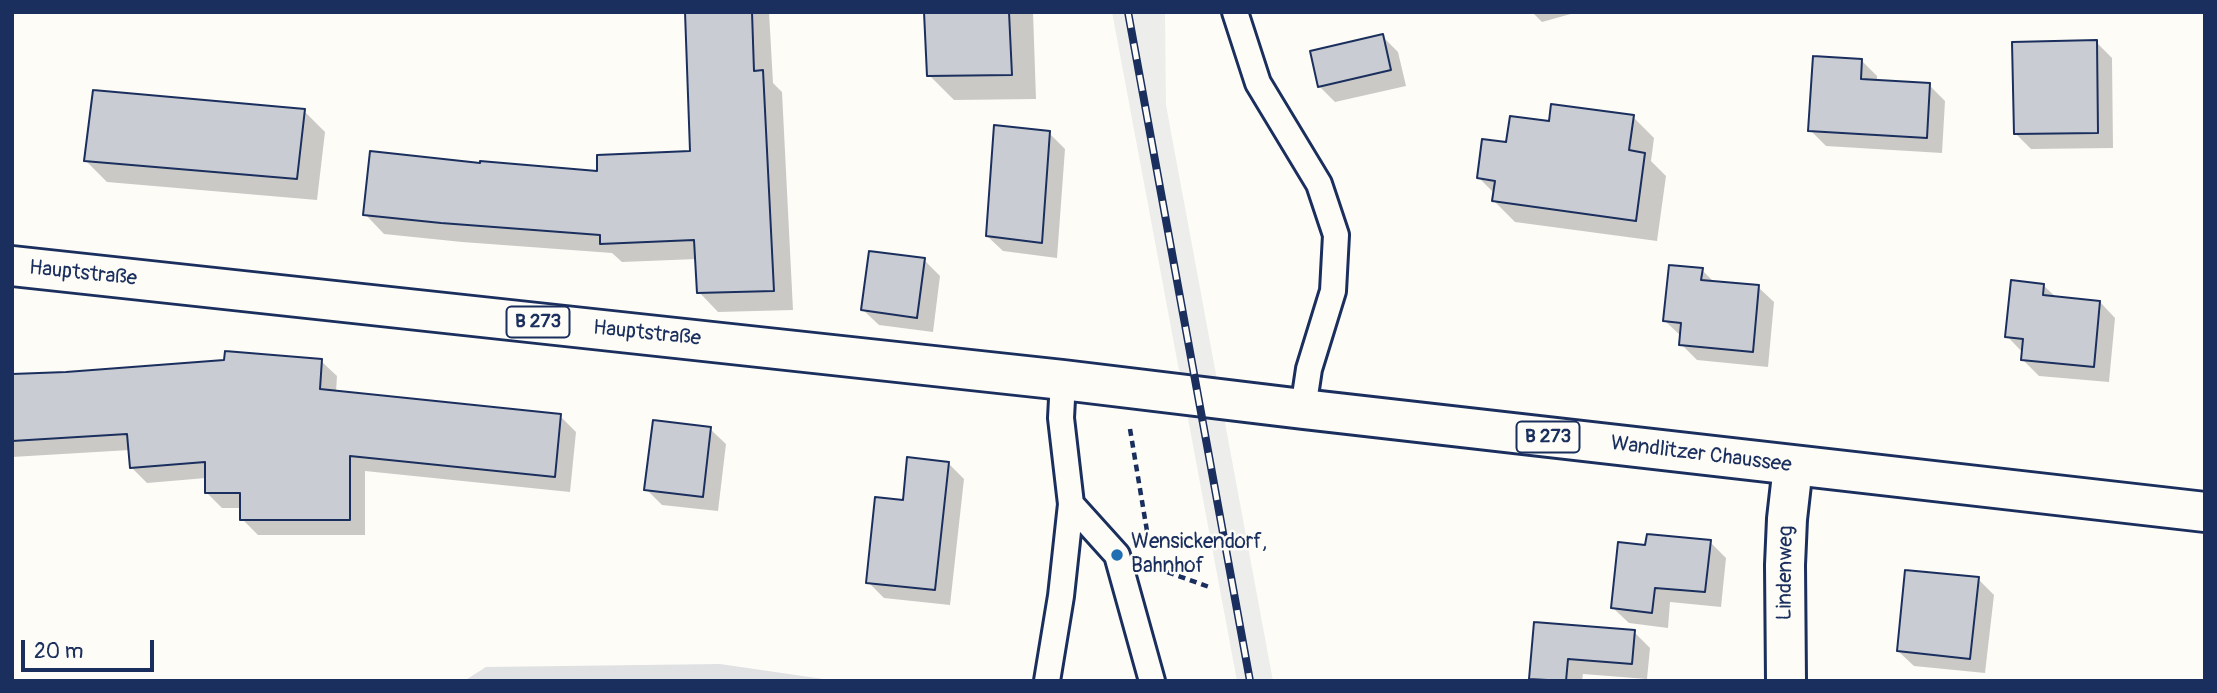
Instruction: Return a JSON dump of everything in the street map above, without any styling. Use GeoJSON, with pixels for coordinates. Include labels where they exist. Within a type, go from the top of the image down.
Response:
{"type":"FeatureCollection","features":[{"type":"Feature","properties":{"kind":"main road","name":"Hauptstraße"},"geometry":{"type":"LineString","coordinates":[[12,266],[1198,397]]}},
{"type":"Feature","properties":{"kind":"main road","name":"Wandlitzer Chaussee"},"geometry":{"type":"LineString","coordinates":[[1198,397],[2205,512]]}},
{"type":"Feature","properties":{"kind":"main road","name":"Lindenweg"},"geometry":{"type":"LineString","coordinates":[[1786,681],[1785,565],[1793,466]]}},
{"type":"Feature","properties":{"kind":"lane"},"geometry":{"type":"LineString","coordinates":[[1235,12],[1258,83],[1320,184],[1336,235],[1333,291],[1309,369],[1303,409]]}},
{"type":"Feature","properties":{"kind":"lane"},"geometry":{"type":"LineString","coordinates":[[1047,681],[1061,596],[1071,504],[1061,418],[1063,380]]}},
{"type":"Feature","properties":{"kind":"lane"},"geometry":{"type":"LineString","coordinates":[[1071,504],[1117,555],[1152,681]]}},
{"type":"Feature","properties":{"kind":"path"},"geometry":{"type":"LineString","coordinates":[[1130,423],[1149,541]]}},
{"type":"Feature","properties":{"kind":"path"},"geometry":{"type":"LineString","coordinates":[[1153,567],[1212,587]]}},
{"type":"Feature","properties":{"kind":"shaded area"},"geometry":{"type":"Polygon","coordinates":[[[1112,12],[1165,12],[1166,105],[1273,681],[1237,681],[1112,12]]]}},
{"type":"Feature","properties":{"kind":"shaded area"},"geometry":{"type":"Polygon","coordinates":[[[720,664],[837,681],[464,681],[486,667],[720,664]]]}},
{"type":"Feature","properties":{"kind":"building"},"geometry":{"type":"Polygon","coordinates":[[[685,12],[752,12],[754,71],[763,70],[774,291],[697,293],[694,240],[600,244],[600,235],[363,215],[370,151],[480,163],[597,171],[597,155],[690,151],[685,12]]]}},
{"type":"Feature","properties":{"kind":"building"},"geometry":{"type":"Polygon","coordinates":[[[924,12],[1009,12],[1012,75],[927,76],[924,12]]]}},
{"type":"Feature","properties":{"kind":"building"},"geometry":{"type":"Polygon","coordinates":[[[1383,34],[1391,70],[1318,87],[1310,51],[1383,34]]]}},
{"type":"Feature","properties":{"kind":"building"},"geometry":{"type":"Polygon","coordinates":[[[2097,40],[2098,133],[2014,134],[2012,42],[2097,40]]]}},
{"type":"Feature","properties":{"kind":"building"},"geometry":{"type":"Polygon","coordinates":[[[1813,56],[1862,59],[1861,79],[1930,83],[1927,138],[1808,131],[1813,56]]]}},
{"type":"Feature","properties":{"kind":"building"},"geometry":{"type":"Polygon","coordinates":[[[93,90],[305,109],[297,179],[84,161],[93,90]]]}},
{"type":"Feature","properties":{"kind":"building"},"geometry":{"type":"Polygon","coordinates":[[[1551,104],[1634,115],[1629,150],[1645,153],[1636,221],[1492,201],[1495,181],[1477,178],[1482,139],[1506,142],[1510,116],[1549,121],[1551,104]]]}},
{"type":"Feature","properties":{"kind":"building"},"geometry":{"type":"Polygon","coordinates":[[[994,125],[1050,131],[1042,243],[986,236],[994,125]]]}},
{"type":"Feature","properties":{"kind":"building"},"geometry":{"type":"Polygon","coordinates":[[[869,251],[925,258],[917,318],[861,310],[869,251]]]}},
{"type":"Feature","properties":{"kind":"building"},"geometry":{"type":"Polygon","coordinates":[[[1669,265],[1703,268],[1701,280],[1759,285],[1753,352],[1679,345],[1681,323],[1663,321],[1669,265]]]}},
{"type":"Feature","properties":{"kind":"building"},"geometry":{"type":"Polygon","coordinates":[[[2011,280],[2044,284],[2043,295],[2100,301],[2094,367],[2021,360],[2023,339],[2005,337],[2011,280]]]}},
{"type":"Feature","properties":{"kind":"building"},"geometry":{"type":"Polygon","coordinates":[[[225,351],[322,359],[320,389],[561,414],[555,477],[350,456],[350,520],[240,520],[240,493],[205,493],[205,462],[130,468],[127,434],[12,441],[12,374],[224,360],[225,351]]]}},
{"type":"Feature","properties":{"kind":"building"},"geometry":{"type":"Polygon","coordinates":[[[653,420],[711,427],[703,497],[644,490],[653,420]]]}},
{"type":"Feature","properties":{"kind":"building"},"geometry":{"type":"Polygon","coordinates":[[[907,457],[949,462],[935,590],[866,583],[875,497],[903,500],[907,457]]]}},
{"type":"Feature","properties":{"kind":"building"},"geometry":{"type":"Polygon","coordinates":[[[1647,534],[1711,540],[1705,592],[1655,588],[1652,613],[1611,608],[1618,542],[1645,545],[1647,534]]]}},
{"type":"Feature","properties":{"kind":"building"},"geometry":{"type":"Polygon","coordinates":[[[1905,570],[1979,577],[1970,659],[1897,651],[1905,570]]]}},
{"type":"Feature","properties":{"kind":"building"},"geometry":{"type":"Polygon","coordinates":[[[1534,622],[1635,630],[1632,664],[1568,659],[1566,681],[1529,679],[1534,622]]]}},
{"type":"Feature","properties":{"kind":"railway"},"geometry":{"type":"LineString","coordinates":[[1128,12],[1250,681]]}},
{"type":"Feature","properties":{"kind":"place","name":"Wensickendorf, Bahnhof"},"geometry":{"type":"Point","coordinates":[1117,555]}}]}
